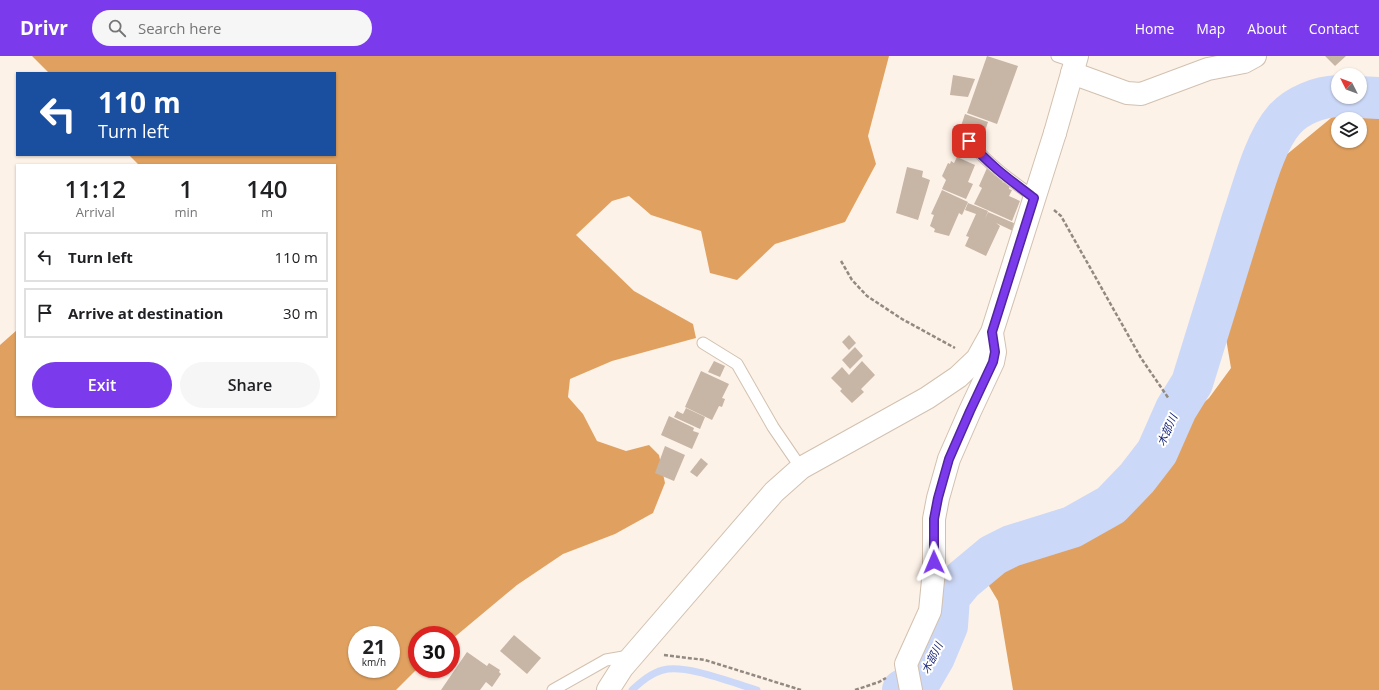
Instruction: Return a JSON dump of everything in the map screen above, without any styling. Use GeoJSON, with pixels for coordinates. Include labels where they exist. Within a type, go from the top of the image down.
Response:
{"type":"FeatureCollection","features":[{"type":"Feature","properties":{"kind":"street"},"geometry":{"type":"LineString","coordinates":[[608,690],[634,655],[774,492],[801,468],[927,398],[958,377],[977,359],[992,332],[1055,133],[1070,62],[1127,93],[1141,94],[1208,69],[1244,62],[1255,56]]}},
{"type":"Feature","properties":{"kind":"street"},"geometry":{"type":"LineString","coordinates":[[911,690],[906,664],[930,612],[934,570],[934,519],[938,498],[952,452],[993,362],[995,352],[992,332]]}},
{"type":"Feature","properties":{"kind":"lane"},"geometry":{"type":"LineString","coordinates":[[969,141],[984,159],[1003,176],[1034,198]]}},
{"type":"Feature","properties":{"kind":"lane"},"geometry":{"type":"LineString","coordinates":[[703,343],[737,364],[772,427],[801,468]]}},
{"type":"Feature","properties":{"kind":"lane"},"geometry":{"type":"LineString","coordinates":[[553,690],[606,660],[634,655]]}},
{"type":"Feature","properties":{"kind":"path"},"geometry":{"type":"LineString","coordinates":[[1034,198],[1049,205],[1061,216],[1141,358],[1169,399]]}},
{"type":"Feature","properties":{"kind":"path"},"geometry":{"type":"LineString","coordinates":[[841,261],[852,280],[867,296],[902,319],[977,359]]}},
{"type":"Feature","properties":{"kind":"path"},"geometry":{"type":"LineString","coordinates":[[634,655],[674,655],[705,660],[801,690]]}},
{"type":"Feature","properties":{"kind":"path"},"geometry":{"type":"LineString","coordinates":[[855,690],[879,682],[906,664]]}},
{"type":"Feature","properties":{"kind":"shaded area"},"geometry":{"type":"Polygon","coordinates":[[[32,56],[889,56],[868,136],[876,164],[845,222],[775,244],[737,280],[710,273],[701,231],[651,215],[629,196],[612,201],[576,235],[634,291],[693,324],[696,338],[612,361],[570,379],[568,397],[583,414],[597,441],[626,451],[649,445],[659,455],[665,483],[653,513],[615,534],[563,554],[517,585],[460,632],[460,626],[408,626],[408,678],[396,690],[0,690],[0,345],[16,331],[16,416],[336,416],[336,164],[138,164],[130,156],[336,156],[336,72],[48,72],[32,56]]]}},
{"type":"Feature","properties":{"kind":"shaded area"},"geometry":{"type":"Polygon","coordinates":[[[1379,87],[1379,690],[1013,690],[998,601],[986,581],[1016,551],[1051,528],[1098,512],[1149,472],[1173,430],[1209,398],[1231,368],[1220,303],[1263,174],[1331,118],[1331,148],[1367,148],[1367,112],[1338,112],[1350,104],[1367,104],[1367,94],[1379,87]]]}},
{"type":"Feature","properties":{"kind":"building"},"geometry":{"type":"Polygon","coordinates":[[[987,56],[1018,66],[997,124],[967,113],[987,56]]]}},
{"type":"Feature","properties":{"kind":"building"},"geometry":{"type":"Polygon","coordinates":[[[1325,56],[1346,56],[1335,66],[1325,56]]]}},
{"type":"Feature","properties":{"kind":"building"},"geometry":{"type":"Polygon","coordinates":[[[953,75],[975,79],[968,97],[950,95],[953,75]]]}},
{"type":"Feature","properties":{"kind":"building"},"geometry":{"type":"Polygon","coordinates":[[[965,114],[988,122],[983,137],[960,129],[965,114]]]}},
{"type":"Feature","properties":{"kind":"building"},"geometry":{"type":"Polygon","coordinates":[[[957,157],[975,165],[968,182],[973,184],[966,199],[942,189],[946,180],[942,176],[948,163],[950,164],[951,161],[954,163],[957,157]]]}},
{"type":"Feature","properties":{"kind":"building"},"geometry":{"type":"Polygon","coordinates":[[[907,167],[923,171],[922,177],[930,180],[918,220],[896,213],[907,167]]]}},
{"type":"Feature","properties":{"kind":"building"},"geometry":{"type":"Polygon","coordinates":[[[987,168],[995,172],[994,175],[1003,179],[1002,182],[1010,185],[1009,189],[1012,190],[1009,196],[1020,201],[1012,221],[974,204],[982,188],[979,186],[987,168]]]}},
{"type":"Feature","properties":{"kind":"building"},"geometry":{"type":"Polygon","coordinates":[[[942,190],[968,202],[962,215],[959,213],[949,236],[934,232],[935,229],[930,226],[934,215],[931,214],[942,190]]]}},
{"type":"Feature","properties":{"kind":"building"},"geometry":{"type":"Polygon","coordinates":[[[968,203],[988,211],[985,219],[988,212],[1016,224],[1013,231],[996,223],[1000,226],[986,256],[965,246],[969,237],[966,236],[976,214],[965,210],[968,203]]]}},
{"type":"Feature","properties":{"kind":"building"},"geometry":{"type":"Polygon","coordinates":[[[849,335],[856,343],[849,350],[842,342],[849,335]]]}},
{"type":"Feature","properties":{"kind":"building"},"geometry":{"type":"Polygon","coordinates":[[[855,347],[863,356],[850,369],[842,360],[855,347]]]}},
{"type":"Feature","properties":{"kind":"building"},"geometry":{"type":"Polygon","coordinates":[[[714,361],[725,366],[720,377],[708,372],[714,361]]]}},
{"type":"Feature","properties":{"kind":"building"},"geometry":{"type":"Polygon","coordinates":[[[862,361],[875,375],[861,389],[864,392],[852,403],[840,391],[842,389],[831,378],[842,367],[849,375],[862,361]]]}},
{"type":"Feature","properties":{"kind":"building"},"geometry":{"type":"Polygon","coordinates":[[[701,371],[729,384],[722,398],[725,399],[722,407],[719,406],[712,420],[685,407],[701,371]]]}},
{"type":"Feature","properties":{"kind":"building"},"geometry":{"type":"Polygon","coordinates":[[[686,408],[705,417],[700,429],[674,417],[677,411],[683,414],[686,408]]]}},
{"type":"Feature","properties":{"kind":"building"},"geometry":{"type":"Polygon","coordinates":[[[669,416],[694,428],[693,431],[699,433],[692,449],[661,435],[669,416]]]}},
{"type":"Feature","properties":{"kind":"building"},"geometry":{"type":"Polygon","coordinates":[[[665,446],[685,455],[674,481],[655,473],[665,446]]]}},
{"type":"Feature","properties":{"kind":"building"},"geometry":{"type":"Polygon","coordinates":[[[701,458],[708,464],[697,477],[690,472],[701,458]]]}},
{"type":"Feature","properties":{"kind":"building"},"geometry":{"type":"Polygon","coordinates":[[[514,635],[541,658],[527,674],[500,651],[514,635]]]}},
{"type":"Feature","properties":{"kind":"building"},"geometry":{"type":"Polygon","coordinates":[[[467,652],[487,666],[489,663],[500,670],[499,672],[501,674],[492,687],[486,682],[480,690],[441,690],[449,678],[460,678],[460,662],[467,652]]]}},
{"type":"Feature","properties":{"kind":"waterway","name":"木部川"},"geometry":{"type":"LineString","coordinates":[[903,690],[920,681],[934,657],[947,626],[949,597],[963,580],[993,555],[1011,546],[1072,527],[1111,505],[1137,478],[1157,452],[1176,409],[1192,383],[1255,180],[1265,153],[1277,130],[1289,115],[1302,106],[1316,100],[1331,97]]}},
{"type":"Feature","properties":{"kind":"waterway","name":"木部川"},"geometry":{"type":"LineString","coordinates":[[1367,97],[1379,98]]}},
{"type":"Feature","properties":{"kind":"waterway"},"geometry":{"type":"LineString","coordinates":[[632,690],[654,673],[673,669],[710,675],[757,690]]}},
{"type":"Feature","properties":{"kind":"route"},"geometry":{"type":"LineString","coordinates":[[934,562],[934,519],[938,498],[949,459],[993,362],[995,352],[992,332],[1034,198],[1003,176],[984,159],[969,141]]}}]}
